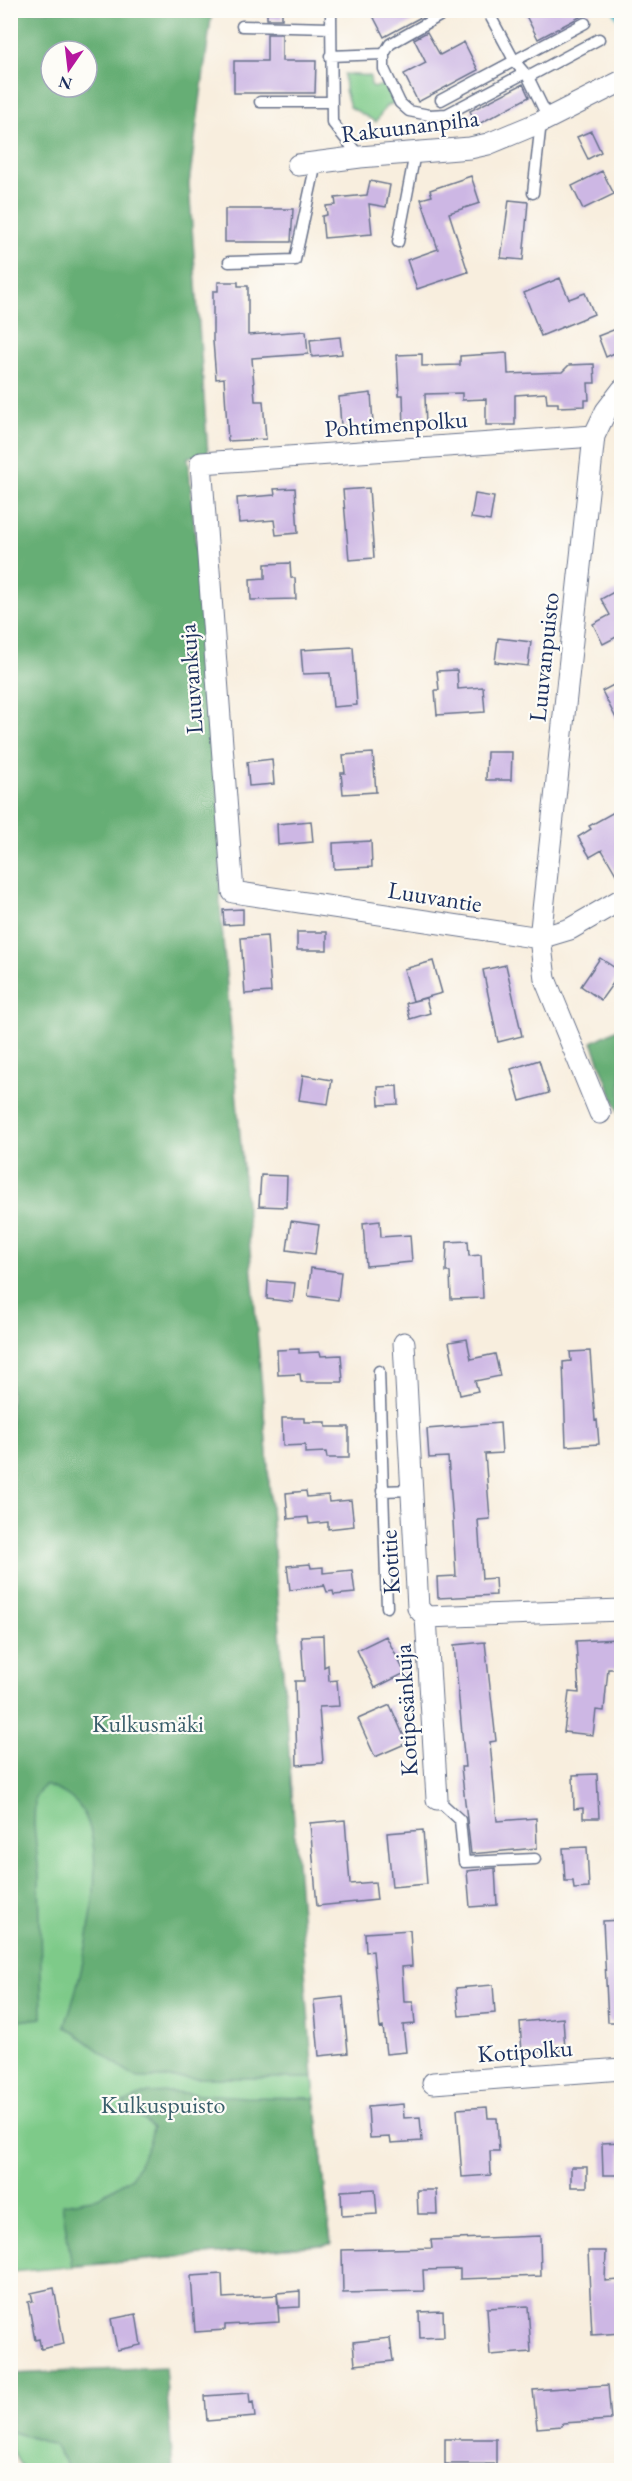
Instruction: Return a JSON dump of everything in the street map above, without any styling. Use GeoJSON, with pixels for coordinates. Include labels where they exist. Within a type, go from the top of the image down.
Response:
{"type":"FeatureCollection","features":[{"type":"Feature","properties":{"kind":"street","name":"Rakuunanpiha"},"geometry":{"type":"LineString","coordinates":[[307,164],[488,144],[544,120],[621,81]]}},
{"type":"Feature","properties":{"kind":"street","name":"Luuvanpuisto"},"geometry":{"type":"LineString","coordinates":[[600,1113],[545,979],[540,938],[594,436],[606,411],[621,390]]}},
{"type":"Feature","properties":{"kind":"street","name":"Pohtimenpolku"},"geometry":{"type":"LineString","coordinates":[[201,463],[594,436]]}},
{"type":"Feature","properties":{"kind":"street","name":"Luuvankuja"},"geometry":{"type":"LineString","coordinates":[[201,463],[232,892]]}},
{"type":"Feature","properties":{"kind":"street","name":"Luuvantie"},"geometry":{"type":"LineString","coordinates":[[232,892],[540,938],[570,929],[621,899]]}},
{"type":"Feature","properties":{"kind":"street","name":"Kotitie"},"geometry":{"type":"LineString","coordinates":[[404,1343],[418,1608],[426,1617],[621,1610]]}},
{"type":"Feature","properties":{"kind":"street","name":"Kotipesänkuja"},"geometry":{"type":"LineString","coordinates":[[426,1617],[437,1800]]}},
{"type":"Feature","properties":{"kind":"street","name":"Kotipolku"},"geometry":{"type":"LineString","coordinates":[[433,2083],[621,2069]]}},
{"type":"Feature","properties":{"kind":"lane"},"geometry":{"type":"LineString","coordinates":[[331,10],[332,122],[360,157]]}},
{"type":"Feature","properties":{"kind":"lane"},"geometry":{"type":"LineString","coordinates":[[450,10],[390,44],[384,54],[384,69],[400,103],[409,111],[429,115],[447,114],[599,39]]}},
{"type":"Feature","properties":{"kind":"lane"},"geometry":{"type":"LineString","coordinates":[[487,10],[515,62],[527,75],[544,120],[533,193]]}},
{"type":"Feature","properties":{"kind":"lane"},"geometry":{"type":"LineString","coordinates":[[441,100],[585,23]]}},
{"type":"Feature","properties":{"kind":"lane"},"geometry":{"type":"LineString","coordinates":[[242,26],[331,28]]}},
{"type":"Feature","properties":{"kind":"lane"},"geometry":{"type":"LineString","coordinates":[[330,56],[384,54]]}},
{"type":"Feature","properties":{"kind":"lane"},"geometry":{"type":"LineString","coordinates":[[260,102],[331,102]]}},
{"type":"Feature","properties":{"kind":"lane"},"geometry":{"type":"LineString","coordinates":[[398,242],[415,153]]}},
{"type":"Feature","properties":{"kind":"lane"},"geometry":{"type":"LineString","coordinates":[[229,262],[295,260],[307,164]]}},
{"type":"Feature","properties":{"kind":"lane"},"geometry":{"type":"LineString","coordinates":[[379,1371],[387,1607]]}},
{"type":"Feature","properties":{"kind":"lane"},"geometry":{"type":"LineString","coordinates":[[382,1491],[412,1490]]}},
{"type":"Feature","properties":{"kind":"lane"},"geometry":{"type":"LineString","coordinates":[[437,1800],[460,1820],[464,1862],[536,1859]]}},
{"type":"Feature","properties":{"kind":"green space","name":"Kulkusmäki"},"geometry":{"type":"Polygon","coordinates":[[[10,11],[212,11],[189,184],[208,454],[188,457],[221,823],[220,905],[263,1400],[313,2078],[138,2078],[65,2026],[79,1977],[92,1914],[94,1852],[89,1826],[79,1806],[67,1795],[44,1785],[35,1798],[34,1825],[39,1874],[42,2018],[11,2022],[10,11]]]}},
{"type":"Feature","properties":{"kind":"green space"},"geometry":{"type":"Polygon","coordinates":[[[344,74],[370,76],[371,85],[374,88],[387,83],[397,102],[386,106],[376,122],[350,107],[345,90],[344,74]]]}},
{"type":"Feature","properties":{"kind":"green space"},"geometry":{"type":"Polygon","coordinates":[[[621,1027],[621,1119],[592,1042],[621,1027]]]}},
{"type":"Feature","properties":{"kind":"green space"},"geometry":{"type":"Polygon","coordinates":[[[263,1400],[309,2042],[331,2244],[11,2272],[11,1451],[263,1400]]]}},
{"type":"Feature","properties":{"kind":"green space","name":"Kulkuspuisto"},"geometry":{"type":"Polygon","coordinates":[[[171,2092],[245,2097],[315,2098],[331,2244],[72,2266],[62,2204],[98,2198],[132,2177],[149,2144],[153,2128],[123,2103],[148,2093],[171,2092]]]}},
{"type":"Feature","properties":{"kind":"green space"},"geometry":{"type":"Polygon","coordinates":[[[165,2367],[173,2470],[70,2470],[54,2445],[11,2431],[11,2374],[165,2367]]]}},
{"type":"Feature","properties":{"kind":"green space"},"geometry":{"type":"Polygon","coordinates":[[[10,2431],[54,2445],[70,2470],[23,2470],[11,2448],[10,2431]]]}},
{"type":"Feature","properties":{"kind":"building"},"geometry":{"type":"Polygon","coordinates":[[[267,10],[282,10],[282,19],[267,19],[267,10]]]}},
{"type":"Feature","properties":{"kind":"building"},"geometry":{"type":"Polygon","coordinates":[[[370,10],[434,10],[384,37],[370,10]]]}},
{"type":"Feature","properties":{"kind":"building"},"geometry":{"type":"Polygon","coordinates":[[[523,10],[593,10],[538,39],[523,10]]]}},
{"type":"Feature","properties":{"kind":"building"},"geometry":{"type":"Polygon","coordinates":[[[427,32],[440,55],[464,42],[478,70],[418,102],[404,74],[426,63],[414,39],[427,32]]]}},
{"type":"Feature","properties":{"kind":"building"},"geometry":{"type":"Polygon","coordinates":[[[267,34],[282,34],[282,61],[316,61],[315,93],[234,93],[234,61],[267,61],[267,34]]]}},
{"type":"Feature","properties":{"kind":"building"},"geometry":{"type":"Polygon","coordinates":[[[523,84],[529,97],[477,125],[470,111],[523,84]]]}},
{"type":"Feature","properties":{"kind":"building"},"geometry":{"type":"Polygon","coordinates":[[[591,131],[601,152],[588,159],[577,137],[591,131]]]}},
{"type":"Feature","properties":{"kind":"building"},"geometry":{"type":"Polygon","coordinates":[[[602,171],[614,194],[583,209],[572,186],[602,171]]]}},
{"type":"Feature","properties":{"kind":"building"},"geometry":{"type":"Polygon","coordinates":[[[471,176],[480,203],[449,213],[468,272],[417,289],[407,260],[438,249],[421,199],[432,196],[430,190],[471,176]]]}},
{"type":"Feature","properties":{"kind":"building"},"geometry":{"type":"Polygon","coordinates":[[[370,181],[390,185],[386,207],[369,204],[372,234],[324,238],[322,216],[327,215],[326,206],[336,205],[335,198],[367,195],[370,181]]]}},
{"type":"Feature","properties":{"kind":"building"},"geometry":{"type":"Polygon","coordinates":[[[509,200],[528,202],[523,260],[501,258],[509,200]]]}},
{"type":"Feature","properties":{"kind":"building"},"geometry":{"type":"Polygon","coordinates":[[[225,209],[293,209],[291,242],[225,242],[225,209]]]}},
{"type":"Feature","properties":{"kind":"building"},"geometry":{"type":"Polygon","coordinates":[[[560,278],[569,299],[585,293],[594,314],[541,336],[524,293],[560,278]]]}},
{"type":"Feature","properties":{"kind":"building"},"geometry":{"type":"Polygon","coordinates":[[[218,282],[238,282],[238,286],[248,286],[248,335],[306,331],[308,354],[252,358],[255,401],[263,401],[266,439],[228,441],[224,378],[216,379],[213,341],[213,291],[218,291],[218,282]]]}},
{"type":"Feature","properties":{"kind":"building"},"geometry":{"type":"Polygon","coordinates":[[[621,327],[621,350],[606,357],[598,336],[621,327]]]}},
{"type":"Feature","properties":{"kind":"building"},"geometry":{"type":"Polygon","coordinates":[[[340,337],[342,354],[312,357],[310,340],[340,337]]]}},
{"type":"Feature","properties":{"kind":"building"},"geometry":{"type":"Polygon","coordinates":[[[507,353],[508,374],[562,372],[569,365],[594,364],[595,383],[588,383],[589,400],[585,400],[585,406],[558,407],[558,403],[547,403],[546,393],[515,395],[515,425],[486,425],[486,399],[462,400],[462,393],[425,394],[426,429],[404,430],[403,395],[399,395],[397,355],[422,354],[422,366],[460,365],[460,356],[507,353]]]}},
{"type":"Feature","properties":{"kind":"building"},"geometry":{"type":"Polygon","coordinates":[[[371,393],[373,424],[341,426],[339,397],[371,393]]]}},
{"type":"Feature","properties":{"kind":"building"},"geometry":{"type":"Polygon","coordinates":[[[295,488],[298,533],[276,535],[274,520],[239,523],[237,498],[275,495],[274,489],[295,488]]]}},
{"type":"Feature","properties":{"kind":"building"},"geometry":{"type":"Polygon","coordinates":[[[369,488],[374,558],[349,560],[343,490],[369,488]]]}},
{"type":"Feature","properties":{"kind":"building"},"geometry":{"type":"Polygon","coordinates":[[[475,494],[494,497],[490,521],[471,518],[475,494]]]}},
{"type":"Feature","properties":{"kind":"building"},"geometry":{"type":"Polygon","coordinates":[[[290,563],[291,578],[295,578],[296,599],[251,600],[250,579],[265,578],[265,564],[290,563]]]}},
{"type":"Feature","properties":{"kind":"building"},"geometry":{"type":"Polygon","coordinates":[[[621,588],[621,637],[620,635],[603,644],[593,624],[610,615],[601,599],[621,588]]]}},
{"type":"Feature","properties":{"kind":"building"},"geometry":{"type":"Polygon","coordinates":[[[498,638],[531,642],[528,666],[495,662],[498,638]]]}},
{"type":"Feature","properties":{"kind":"building"},"geometry":{"type":"Polygon","coordinates":[[[353,647],[357,705],[333,707],[330,673],[303,674],[301,650],[353,647]]]}},
{"type":"Feature","properties":{"kind":"building"},"geometry":{"type":"Polygon","coordinates":[[[457,670],[458,689],[483,687],[485,712],[437,715],[435,690],[439,690],[437,671],[457,670]]]}},
{"type":"Feature","properties":{"kind":"building"},"geometry":{"type":"Polygon","coordinates":[[[621,681],[621,728],[602,691],[621,681]]]}},
{"type":"Feature","properties":{"kind":"building"},"geometry":{"type":"Polygon","coordinates":[[[487,752],[512,752],[511,780],[486,780],[487,752]]]}},
{"type":"Feature","properties":{"kind":"building"},"geometry":{"type":"Polygon","coordinates":[[[373,753],[376,792],[343,794],[341,773],[345,773],[343,755],[373,753]]]}},
{"type":"Feature","properties":{"kind":"building"},"geometry":{"type":"Polygon","coordinates":[[[272,759],[274,784],[249,786],[247,762],[272,759]]]}},
{"type":"Feature","properties":{"kind":"building"},"geometry":{"type":"Polygon","coordinates":[[[614,812],[621,825],[621,883],[602,850],[590,857],[578,837],[591,829],[589,826],[614,812]]]}},
{"type":"Feature","properties":{"kind":"building"},"geometry":{"type":"Polygon","coordinates":[[[311,821],[313,842],[278,845],[277,824],[311,821]]]}},
{"type":"Feature","properties":{"kind":"building"},"geometry":{"type":"Polygon","coordinates":[[[371,841],[372,867],[334,869],[333,843],[371,841]]]}},
{"type":"Feature","properties":{"kind":"building"},"geometry":{"type":"Polygon","coordinates":[[[243,909],[243,924],[224,925],[223,910],[243,909]]]}},
{"type":"Feature","properties":{"kind":"building"},"geometry":{"type":"Polygon","coordinates":[[[297,932],[327,932],[327,950],[297,950],[297,932]]]}},
{"type":"Feature","properties":{"kind":"building"},"geometry":{"type":"Polygon","coordinates":[[[267,936],[271,992],[245,994],[241,938],[267,936]]]}},
{"type":"Feature","properties":{"kind":"building"},"geometry":{"type":"Polygon","coordinates":[[[600,958],[621,972],[601,1000],[581,986],[600,958]]]}},
{"type":"Feature","properties":{"kind":"building"},"geometry":{"type":"Polygon","coordinates":[[[433,961],[442,993],[413,1001],[404,969],[433,961]]]}},
{"type":"Feature","properties":{"kind":"building"},"geometry":{"type":"Polygon","coordinates":[[[506,965],[522,1036],[498,1042],[483,970],[506,965]]]}},
{"type":"Feature","properties":{"kind":"building"},"geometry":{"type":"Polygon","coordinates":[[[426,998],[430,1013],[410,1019],[406,1003],[426,998]]]}},
{"type":"Feature","properties":{"kind":"building"},"geometry":{"type":"Polygon","coordinates":[[[539,1060],[549,1093],[520,1101],[511,1069],[539,1060]]]}},
{"type":"Feature","properties":{"kind":"building"},"geometry":{"type":"Polygon","coordinates":[[[303,1075],[332,1080],[328,1104],[299,1100],[303,1075]]]}},
{"type":"Feature","properties":{"kind":"building"},"geometry":{"type":"Polygon","coordinates":[[[397,1086],[398,1104],[379,1105],[378,1087],[397,1086]]]}},
{"type":"Feature","properties":{"kind":"building"},"geometry":{"type":"Polygon","coordinates":[[[261,1175],[287,1176],[286,1207],[259,1206],[261,1175]]]}},
{"type":"Feature","properties":{"kind":"building"},"geometry":{"type":"Polygon","coordinates":[[[291,1221],[319,1225],[315,1254],[287,1250],[291,1221]]]}},
{"type":"Feature","properties":{"kind":"building"},"geometry":{"type":"Polygon","coordinates":[[[380,1221],[381,1237],[410,1235],[412,1262],[366,1266],[363,1223],[380,1221]]]}},
{"type":"Feature","properties":{"kind":"building"},"geometry":{"type":"Polygon","coordinates":[[[468,1241],[469,1256],[481,1255],[483,1298],[451,1299],[450,1272],[446,1272],[447,1242],[468,1241]]]}},
{"type":"Feature","properties":{"kind":"building"},"geometry":{"type":"Polygon","coordinates":[[[311,1268],[341,1272],[338,1300],[308,1296],[311,1268]]]}},
{"type":"Feature","properties":{"kind":"building"},"geometry":{"type":"Polygon","coordinates":[[[268,1281],[295,1283],[293,1302],[267,1299],[268,1281]]]}},
{"type":"Feature","properties":{"kind":"building"},"geometry":{"type":"Polygon","coordinates":[[[467,1339],[471,1359],[495,1354],[500,1376],[475,1381],[478,1391],[460,1395],[449,1342],[467,1339]]]}},
{"type":"Feature","properties":{"kind":"building"},"geometry":{"type":"Polygon","coordinates":[[[299,1349],[299,1353],[320,1352],[321,1356],[341,1355],[343,1382],[301,1382],[300,1374],[278,1375],[277,1350],[299,1349]]]}},
{"type":"Feature","properties":{"kind":"building"},"geometry":{"type":"Polygon","coordinates":[[[590,1351],[599,1444],[566,1446],[563,1362],[571,1361],[570,1352],[590,1351]]]}},
{"type":"Feature","properties":{"kind":"building"},"geometry":{"type":"Polygon","coordinates":[[[282,1418],[304,1418],[304,1422],[326,1422],[326,1427],[349,1427],[349,1458],[327,1458],[326,1452],[305,1453],[305,1445],[283,1446],[282,1418]]]}},
{"type":"Feature","properties":{"kind":"building"},"geometry":{"type":"Polygon","coordinates":[[[500,1423],[502,1453],[485,1454],[490,1519],[478,1520],[482,1579],[495,1578],[496,1595],[438,1598],[437,1577],[456,1576],[453,1521],[448,1457],[429,1458],[427,1429],[500,1423]]]}},
{"type":"Feature","properties":{"kind":"building"},"geometry":{"type":"Polygon","coordinates":[[[306,1491],[307,1497],[328,1495],[329,1502],[351,1500],[354,1526],[328,1529],[328,1522],[309,1524],[308,1517],[288,1519],[286,1493],[306,1491]]]}},
{"type":"Feature","properties":{"kind":"building"},"geometry":{"type":"Polygon","coordinates":[[[310,1564],[311,1568],[323,1567],[323,1573],[352,1570],[355,1593],[334,1595],[333,1591],[327,1592],[324,1584],[324,1586],[290,1590],[287,1566],[310,1564]]]}},
{"type":"Feature","properties":{"kind":"building"},"geometry":{"type":"Polygon","coordinates":[[[323,1635],[324,1667],[328,1665],[329,1681],[337,1680],[339,1706],[319,1707],[323,1763],[297,1765],[295,1681],[304,1681],[301,1636],[323,1635]]]}},
{"type":"Feature","properties":{"kind":"building"},"geometry":{"type":"Polygon","coordinates":[[[386,1636],[405,1673],[375,1688],[357,1650],[386,1636]]]}},
{"type":"Feature","properties":{"kind":"building"},"geometry":{"type":"Polygon","coordinates":[[[619,1639],[620,1669],[608,1669],[604,1711],[596,1710],[593,1735],[564,1732],[569,1692],[579,1693],[576,1641],[619,1639]]]}},
{"type":"Feature","properties":{"kind":"building"},"geometry":{"type":"Polygon","coordinates":[[[485,1642],[496,1741],[490,1742],[497,1821],[536,1818],[537,1848],[471,1854],[461,1767],[465,1767],[454,1645],[485,1642]]]}},
{"type":"Feature","properties":{"kind":"building"},"geometry":{"type":"Polygon","coordinates":[[[390,1705],[407,1743],[375,1757],[358,1719],[390,1705]]]}},
{"type":"Feature","properties":{"kind":"building"},"geometry":{"type":"Polygon","coordinates":[[[597,1774],[599,1818],[583,1818],[583,1808],[574,1809],[573,1775],[597,1774]]]}},
{"type":"Feature","properties":{"kind":"building"},"geometry":{"type":"Polygon","coordinates":[[[345,1820],[350,1884],[375,1882],[377,1900],[317,1906],[310,1823],[345,1820]]]}},
{"type":"Feature","properties":{"kind":"building"},"geometry":{"type":"Polygon","coordinates":[[[423,1830],[427,1884],[392,1887],[387,1833],[423,1830]]]}},
{"type":"Feature","properties":{"kind":"building"},"geometry":{"type":"Polygon","coordinates":[[[587,1847],[589,1888],[574,1889],[573,1881],[565,1881],[563,1848],[587,1847]]]}},
{"type":"Feature","properties":{"kind":"building"},"geometry":{"type":"Polygon","coordinates":[[[495,1868],[497,1905],[470,1907],[467,1871],[495,1868]]]}},
{"type":"Feature","properties":{"kind":"building"},"geometry":{"type":"Polygon","coordinates":[[[621,1920],[621,2022],[608,2022],[603,1921],[621,1920]]]}},
{"type":"Feature","properties":{"kind":"building"},"geometry":{"type":"Polygon","coordinates":[[[410,1930],[412,1966],[402,1967],[404,2002],[413,2002],[415,2024],[403,2025],[406,2052],[386,2054],[383,2027],[380,2028],[373,1951],[366,1952],[365,1933],[410,1930]]]}},
{"type":"Feature","properties":{"kind":"building"},"geometry":{"type":"Polygon","coordinates":[[[493,1985],[495,2013],[459,2016],[456,1988],[493,1985]]]}},
{"type":"Feature","properties":{"kind":"building"},"geometry":{"type":"Polygon","coordinates":[[[343,1997],[348,2053],[319,2056],[314,2000],[343,1997]]]}},
{"type":"Feature","properties":{"kind":"building"},"geometry":{"type":"Polygon","coordinates":[[[563,2018],[565,2050],[522,2053],[520,2022],[563,2018]]]}},
{"type":"Feature","properties":{"kind":"building"},"geometry":{"type":"Polygon","coordinates":[[[403,2104],[404,2118],[420,2117],[422,2141],[391,2143],[390,2137],[370,2138],[368,2107],[403,2104]]]}},
{"type":"Feature","properties":{"kind":"building"},"geometry":{"type":"Polygon","coordinates":[[[487,2107],[488,2118],[497,2118],[499,2151],[490,2151],[491,2175],[462,2177],[457,2109],[487,2107]]]}},
{"type":"Feature","properties":{"kind":"building"},"geometry":{"type":"Polygon","coordinates":[[[621,2142],[621,2175],[603,2175],[602,2143],[621,2142]]]}},
{"type":"Feature","properties":{"kind":"building"},"geometry":{"type":"Polygon","coordinates":[[[571,2167],[587,2167],[587,2187],[571,2187],[571,2167]]]}},
{"type":"Feature","properties":{"kind":"building"},"geometry":{"type":"Polygon","coordinates":[[[375,2189],[377,2214],[342,2216],[341,2191],[375,2189]]]}},
{"type":"Feature","properties":{"kind":"building"},"geometry":{"type":"Polygon","coordinates":[[[417,2190],[436,2190],[437,2214],[418,2214],[417,2190]]]}},
{"type":"Feature","properties":{"kind":"building"},"geometry":{"type":"Polygon","coordinates":[[[540,2236],[541,2276],[460,2279],[460,2269],[423,2270],[424,2291],[343,2293],[342,2250],[432,2248],[431,2240],[540,2236]]]}},
{"type":"Feature","properties":{"kind":"building"},"geometry":{"type":"Polygon","coordinates":[[[588,2251],[606,2251],[605,2281],[621,2280],[621,2333],[592,2335],[588,2251]]]}},
{"type":"Feature","properties":{"kind":"building"},"geometry":{"type":"Polygon","coordinates":[[[222,2274],[223,2298],[277,2295],[279,2322],[225,2325],[225,2330],[195,2332],[191,2276],[222,2274]]]}},
{"type":"Feature","properties":{"kind":"building"},"geometry":{"type":"Polygon","coordinates":[[[54,2288],[64,2344],[41,2349],[39,2339],[35,2340],[28,2302],[33,2301],[31,2293],[54,2288]]]}},
{"type":"Feature","properties":{"kind":"building"},"geometry":{"type":"Polygon","coordinates":[[[300,2291],[300,2307],[279,2308],[277,2293],[300,2291]]]}},
{"type":"Feature","properties":{"kind":"building"},"geometry":{"type":"Polygon","coordinates":[[[528,2306],[531,2352],[490,2355],[487,2308],[528,2306]]]}},
{"type":"Feature","properties":{"kind":"building"},"geometry":{"type":"Polygon","coordinates":[[[443,2311],[444,2337],[420,2338],[419,2312],[443,2311]]]}},
{"type":"Feature","properties":{"kind":"building"},"geometry":{"type":"Polygon","coordinates":[[[136,2314],[141,2345],[117,2350],[111,2319],[136,2314]]]}},
{"type":"Feature","properties":{"kind":"building"},"geometry":{"type":"Polygon","coordinates":[[[390,2338],[393,2361],[355,2365],[353,2342],[390,2338]]]}},
{"type":"Feature","properties":{"kind":"building"},"geometry":{"type":"Polygon","coordinates":[[[608,2385],[611,2420],[563,2423],[562,2426],[537,2428],[533,2390],[608,2385]]]}},
{"type":"Feature","properties":{"kind":"building"},"geometry":{"type":"Polygon","coordinates":[[[249,2393],[255,2417],[207,2421],[205,2396],[249,2393]]]}},
{"type":"Feature","properties":{"kind":"building"},"geometry":{"type":"Polygon","coordinates":[[[445,2439],[496,2439],[496,2464],[445,2464],[445,2439]]]}},
{"type":"Feature","properties":{"kind":"waterway"},"geometry":{"type":"LineString","coordinates":[[615,10],[619,18]]}}]}
